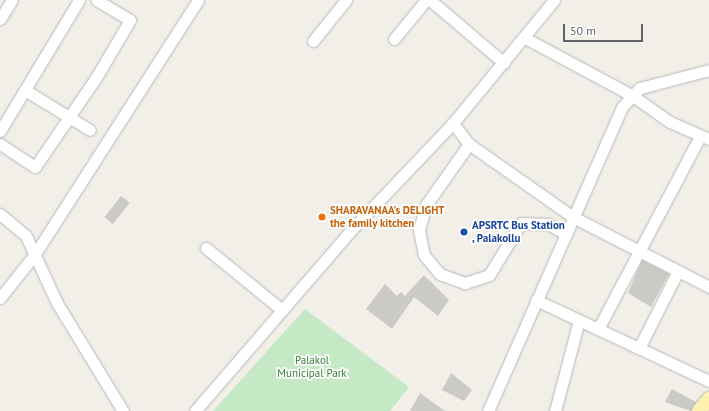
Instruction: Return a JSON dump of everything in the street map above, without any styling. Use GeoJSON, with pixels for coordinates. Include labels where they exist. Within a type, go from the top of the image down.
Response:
{"type":"FeatureCollection","features":[{"type":"Feature","properties":{"kind":"street"},"geometry":{"type":"LineString","coordinates":[[0,19],[12,0]]}},
{"type":"Feature","properties":{"kind":"street"},"geometry":{"type":"LineString","coordinates":[[0,132],[79,0]]}},
{"type":"Feature","properties":{"kind":"street"},"geometry":{"type":"LineString","coordinates":[[0,144],[35,167],[70,117],[130,20],[97,0]]}},
{"type":"Feature","properties":{"kind":"street"},"geometry":{"type":"LineString","coordinates":[[0,298],[35,254],[198,0]]}},
{"type":"Feature","properties":{"kind":"street"},"geometry":{"type":"LineString","coordinates":[[313,41],[346,0]]}},
{"type":"Feature","properties":{"kind":"street"},"geometry":{"type":"LineString","coordinates":[[394,39],[426,0]]}},
{"type":"Feature","properties":{"kind":"street"},"geometry":{"type":"LineString","coordinates":[[430,0],[504,63]]}},
{"type":"Feature","properties":{"kind":"street"},"geometry":{"type":"LineString","coordinates":[[195,411],[352,228],[453,123],[525,38],[548,2]]}},
{"type":"Feature","properties":{"kind":"street"},"geometry":{"type":"LineString","coordinates":[[525,38],[632,96],[670,122],[704,138],[598,329]]}},
{"type":"Feature","properties":{"kind":"street"},"geometry":{"type":"LineString","coordinates":[[488,411],[622,107],[640,88],[709,70]]}},
{"type":"Feature","properties":{"kind":"street"},"geometry":{"type":"LineString","coordinates":[[25,90],[90,130]]}},
{"type":"Feature","properties":{"kind":"street"},"geometry":{"type":"LineString","coordinates":[[453,123],[469,144],[573,217],[709,287]]}},
{"type":"Feature","properties":{"kind":"street"},"geometry":{"type":"LineString","coordinates":[[469,144],[426,205],[419,230],[424,255],[440,274],[466,283],[489,275],[521,223],[548,224],[566,234]]}},
{"type":"Feature","properties":{"kind":"street"},"geometry":{"type":"LineString","coordinates":[[0,214],[26,236],[57,303],[123,411]]}},
{"type":"Feature","properties":{"kind":"street"},"geometry":{"type":"LineString","coordinates":[[206,248],[282,310]]}},
{"type":"Feature","properties":{"kind":"street"},"geometry":{"type":"LineString","coordinates":[[639,348],[678,271]]}},
{"type":"Feature","properties":{"kind":"street"},"geometry":{"type":"LineString","coordinates":[[536,300],[709,381]]}},
{"type":"Feature","properties":{"kind":"street"},"geometry":{"type":"LineString","coordinates":[[555,411],[579,320]]}},
{"type":"Feature","properties":{"kind":"green space","name":"Palakol Municipal Park"},"geometry":{"type":"Polygon","coordinates":[[[305,309],[409,387],[390,411],[213,411],[305,309]]]}},
{"type":"Feature","properties":{"kind":"building"},"geometry":{"type":"Polygon","coordinates":[[[121,196],[130,203],[113,224],[104,217],[121,196]]]}},
{"type":"Feature","properties":{"kind":"building"},"geometry":{"type":"Polygon","coordinates":[[[642,260],[669,274],[651,307],[628,293],[642,260]]]}},
{"type":"Feature","properties":{"kind":"building"},"geometry":{"type":"Polygon","coordinates":[[[424,275],[449,300],[438,316],[414,297],[392,329],[366,309],[385,284],[397,296],[401,292],[405,296],[424,275]]]}},
{"type":"Feature","properties":{"kind":"building"},"geometry":{"type":"Polygon","coordinates":[[[451,373],[472,390],[464,401],[442,390],[451,373]]]}},
{"type":"Feature","properties":{"kind":"building"},"geometry":{"type":"Polygon","coordinates":[[[672,389],[696,402],[691,411],[665,402],[672,389]]]}},
{"type":"Feature","properties":{"kind":"building"},"geometry":{"type":"Polygon","coordinates":[[[420,393],[445,411],[410,411],[420,393]]]}},
{"type":"Feature","properties":{"kind":"place","name":"SHARAVANAA's DELIGHT the family kitchen"},"geometry":{"type":"Point","coordinates":[322,217]}},
{"type":"Feature","properties":{"kind":"place","name":"APSRTC Bus Station , Palakollu"},"geometry":{"type":"Point","coordinates":[464,232]}}]}
